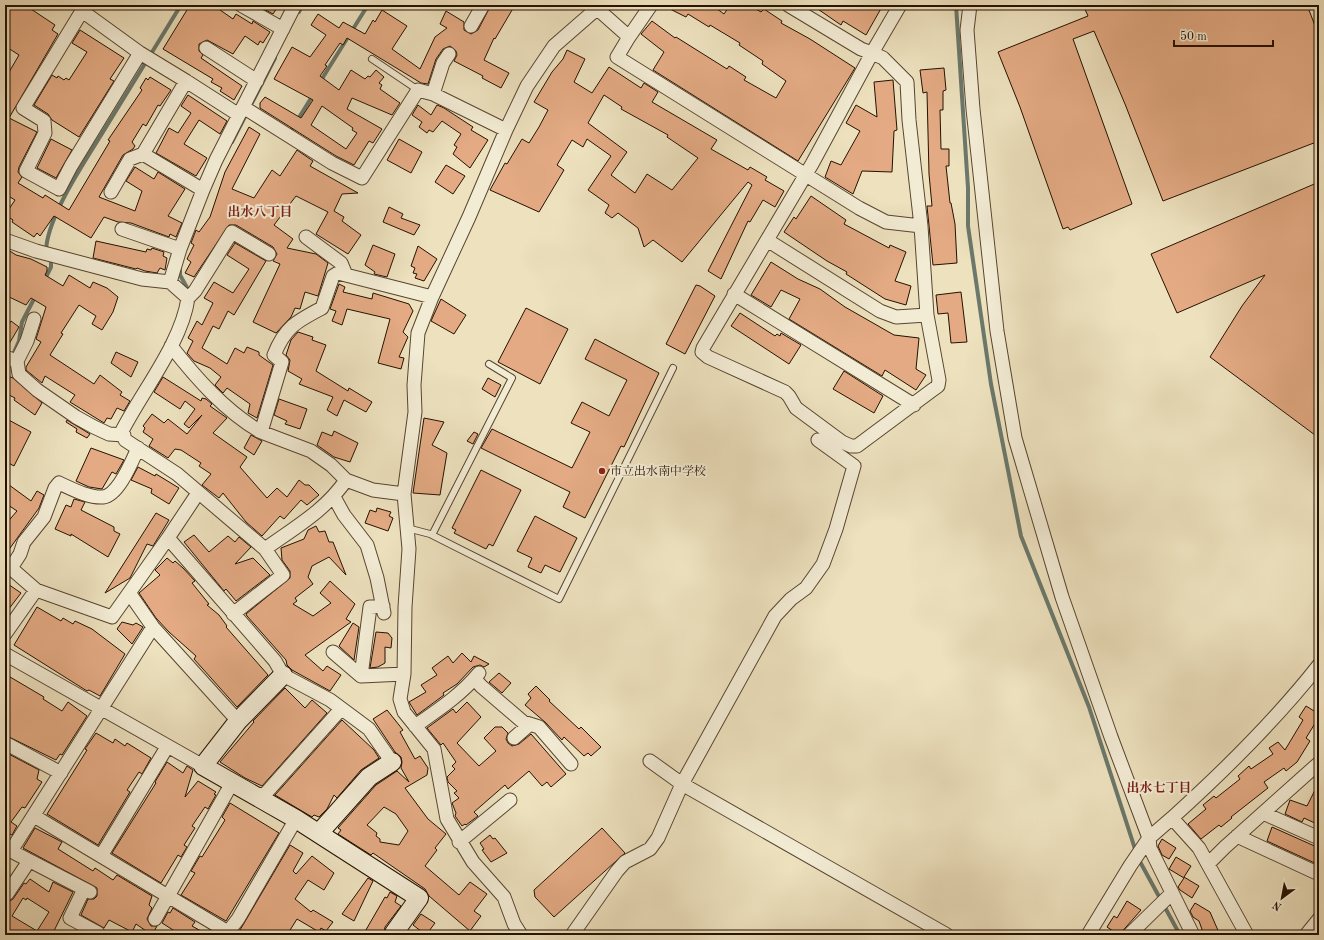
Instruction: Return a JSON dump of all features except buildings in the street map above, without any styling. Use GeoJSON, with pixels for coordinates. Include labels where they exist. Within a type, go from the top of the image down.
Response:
{"type":"FeatureCollection","features":[{"type":"Feature","properties":{"kind":"street"},"geometry":{"type":"LineString","coordinates":[[241,5],[283,30]]}},
{"type":"Feature","properties":{"kind":"street"},"geometry":{"type":"LineString","coordinates":[[170,282],[180,249],[216,160],[295,5]]}},
{"type":"Feature","properties":{"kind":"street"},"geometry":{"type":"LineString","coordinates":[[471,26],[483,5]]}},
{"type":"Feature","properties":{"kind":"street"},"geometry":{"type":"LineString","coordinates":[[651,5],[629,37],[617,58],[859,208],[886,222],[921,226]]}},
{"type":"Feature","properties":{"kind":"street"},"geometry":{"type":"LineString","coordinates":[[788,5],[861,49],[872,53],[883,58],[907,82],[909,120],[921,226],[927,315],[939,380],[938,386],[857,446],[851,446],[842,442],[796,408],[790,396],[785,392],[708,357],[702,352],[734,294],[806,174],[872,53],[900,5]]}},
{"type":"Feature","properties":{"kind":"street"},"geometry":{"type":"LineString","coordinates":[[970,5],[967,30],[973,109],[997,331],[1015,438],[1062,597],[1111,737],[1149,838],[1150,848],[1194,935]]}},
{"type":"Feature","properties":{"kind":"street"},"geometry":{"type":"LineString","coordinates":[[521,935],[514,924],[504,897],[472,862],[447,819],[434,749],[404,712],[400,699],[404,674],[405,607],[409,549],[404,494],[415,412],[414,385],[418,332],[506,130],[527,86],[550,52],[569,31],[597,6],[629,37]]}},
{"type":"Feature","properties":{"kind":"street"},"geometry":{"type":"LineString","coordinates":[[140,53],[71,166],[59,189],[26,171],[45,133],[44,121],[23,108],[82,11],[140,53],[186,81],[332,163],[362,178],[418,90],[433,94],[506,130]]}},
{"type":"Feature","properties":{"kind":"street"},"geometry":{"type":"LineString","coordinates":[[206,48],[257,81]]}},
{"type":"Feature","properties":{"kind":"street"},"geometry":{"type":"LineString","coordinates":[[433,94],[443,64],[449,54]]}},
{"type":"Feature","properties":{"kind":"street"},"geometry":{"type":"LineString","coordinates":[[111,192],[130,159],[143,154],[186,81]]}},
{"type":"Feature","properties":{"kind":"street"},"geometry":{"type":"LineString","coordinates":[[143,154],[203,190]]}},
{"type":"Feature","properties":{"kind":"street"},"geometry":{"type":"LineString","coordinates":[[122,230],[180,249]]}},
{"type":"Feature","properties":{"kind":"street"},"geometry":{"type":"LineString","coordinates":[[233,614],[283,575],[265,548],[198,493],[178,474],[125,440],[122,431],[171,346],[186,312],[188,298],[195,292],[232,232],[269,254]]}},
{"type":"Feature","properties":{"kind":"street"},"geometry":{"type":"LineString","coordinates":[[306,237],[341,263],[346,275]]}},
{"type":"Feature","properties":{"kind":"street"},"geometry":{"type":"LineString","coordinates":[[5,240],[36,251],[142,279],[170,282],[188,298]]}},
{"type":"Feature","properties":{"kind":"street"},"geometry":{"type":"LineString","coordinates":[[767,240],[880,311],[896,317],[927,315]]}},
{"type":"Feature","properties":{"kind":"street"},"geometry":{"type":"LineString","coordinates":[[261,432],[282,362],[274,355],[279,341],[296,322],[322,308],[333,276],[338,273],[432,297]]}},
{"type":"Feature","properties":{"kind":"street"},"geometry":{"type":"LineString","coordinates":[[734,294],[914,405]]}},
{"type":"Feature","properties":{"kind":"street"},"geometry":{"type":"LineString","coordinates":[[34,319],[27,340],[11,359],[19,374],[37,390],[76,417],[109,434],[124,435]]}},
{"type":"Feature","properties":{"kind":"street"},"geometry":{"type":"LineString","coordinates":[[171,346],[223,405],[248,425],[261,432],[311,451],[331,465],[346,480],[373,490],[404,494]]}},
{"type":"Feature","properties":{"kind":"street"},"geometry":{"type":"LineString","coordinates":[[572,935],[625,862],[642,854],[654,844],[663,829],[682,784],[776,616],[791,599],[806,588],[823,564],[836,529],[854,466],[818,440]]}},
{"type":"Feature","properties":{"kind":"street"},"geometry":{"type":"LineString","coordinates":[[138,448],[122,480],[112,493],[103,497],[84,494],[59,484],[55,488],[44,517],[24,542],[20,554],[8,565],[36,590],[112,617],[130,594],[198,493]]}},
{"type":"Feature","properties":{"kind":"street"},"geometry":{"type":"LineString","coordinates":[[265,548],[302,523],[334,497],[346,480]]}},
{"type":"Feature","properties":{"kind":"street"},"geometry":{"type":"LineString","coordinates":[[334,497],[344,515],[366,545],[377,578],[384,610],[370,607],[361,676]]}},
{"type":"Feature","properties":{"kind":"street"},"geometry":{"type":"LineString","coordinates":[[168,538],[275,661],[283,675],[319,694],[369,729],[392,762],[369,777],[319,833]]}},
{"type":"Feature","properties":{"kind":"street"},"geometry":{"type":"LineString","coordinates":[[5,634],[36,590]]}},
{"type":"Feature","properties":{"kind":"street"},"geometry":{"type":"LineString","coordinates":[[130,594],[153,627],[238,721]]}},
{"type":"Feature","properties":{"kind":"street"},"geometry":{"type":"LineString","coordinates":[[98,933],[70,918],[87,890],[11,851],[153,627]]}},
{"type":"Feature","properties":{"kind":"street"},"geometry":{"type":"LineString","coordinates":[[333,652],[361,676],[404,674]]}},
{"type":"Feature","properties":{"kind":"street"},"geometry":{"type":"LineString","coordinates":[[5,654],[296,819],[419,898],[401,930]]}},
{"type":"Feature","properties":{"kind":"street"},"geometry":{"type":"LineString","coordinates":[[1088,935],[1149,838],[1251,743],[1302,687],[1319,665]]}},
{"type":"Feature","properties":{"kind":"street"},"geometry":{"type":"LineString","coordinates":[[203,766],[238,721],[283,675]]}},
{"type":"Feature","properties":{"kind":"street"},"geometry":{"type":"LineString","coordinates":[[415,726],[444,706],[478,675],[481,686],[522,722],[539,727],[571,764]]}},
{"type":"Feature","properties":{"kind":"street"},"geometry":{"type":"LineString","coordinates":[[256,796],[266,793],[341,709]]}},
{"type":"Feature","properties":{"kind":"street"},"geometry":{"type":"LineString","coordinates":[[514,738],[530,724]]}},
{"type":"Feature","properties":{"kind":"street"},"geometry":{"type":"LineString","coordinates":[[5,742],[61,773]]}},
{"type":"Feature","properties":{"kind":"street"},"geometry":{"type":"LineString","coordinates":[[101,856],[167,747]]}},
{"type":"Feature","properties":{"kind":"street"},"geometry":{"type":"LineString","coordinates":[[650,762],[682,784],[947,935]]}},
{"type":"Feature","properties":{"kind":"street"},"geometry":{"type":"LineString","coordinates":[[1208,864],[1319,763]]}},
{"type":"Feature","properties":{"kind":"street"},"geometry":{"type":"LineString","coordinates":[[155,919],[232,783]]}},
{"type":"Feature","properties":{"kind":"street"},"geometry":{"type":"LineString","coordinates":[[459,842],[510,800]]}},
{"type":"Feature","properties":{"kind":"street"},"geometry":{"type":"LineString","coordinates":[[1263,813],[1319,838]]}},
{"type":"Feature","properties":{"kind":"street"},"geometry":{"type":"LineString","coordinates":[[34,816],[228,932],[238,919],[296,819]]}},
{"type":"Feature","properties":{"kind":"street"},"geometry":{"type":"LineString","coordinates":[[1172,818],[1199,848],[1247,935]]}},
{"type":"Feature","properties":{"kind":"street"},"geometry":{"type":"LineString","coordinates":[[1237,836],[1319,874]]}},
{"type":"Feature","properties":{"kind":"street"},"geometry":{"type":"LineString","coordinates":[[7,894],[29,861]]}},
{"type":"Feature","properties":{"kind":"street"},"geometry":{"type":"LineString","coordinates":[[1129,935],[1172,893]]}},
{"type":"Feature","properties":{"kind":"street"},"geometry":{"type":"LineString","coordinates":[[1306,935],[1319,919]]}},
{"type":"Feature","properties":{"kind":"lane"},"geometry":{"type":"LineString","coordinates":[[372,59],[418,90]]}},
{"type":"Feature","properties":{"kind":"lane"},"geometry":{"type":"LineString","coordinates":[[432,535],[512,378],[489,364]]}},
{"type":"Feature","properties":{"kind":"lane"},"geometry":{"type":"LineString","coordinates":[[407,528],[432,535],[559,599],[673,368]]}},
{"type":"Feature","properties":{"kind":"waterway"},"geometry":{"type":"LineString","coordinates":[[46,252],[48,238],[53,222],[69,188],[181,5]]}},
{"type":"Feature","properties":{"kind":"waterway"},"geometry":{"type":"LineString","coordinates":[[299,12],[302,5]]}},
{"type":"Feature","properties":{"kind":"waterway"},"geometry":{"type":"LineString","coordinates":[[320,82],[368,5]]}},
{"type":"Feature","properties":{"kind":"waterway"},"geometry":{"type":"LineString","coordinates":[[956,5],[968,188],[968,226],[991,384],[1021,536],[1089,707],[1136,852]]}},
{"type":"Feature","properties":{"kind":"waterway"},"geometry":{"type":"LineString","coordinates":[[232,142],[275,58]]}},
{"type":"Feature","properties":{"kind":"waterway"},"geometry":{"type":"LineString","coordinates":[[290,132],[313,95]]}},
{"type":"Feature","properties":{"kind":"waterway"},"geometry":{"type":"LineString","coordinates":[[44,281],[51,267],[51,260],[48,258]]}},
{"type":"Feature","properties":{"kind":"waterway"},"geometry":{"type":"LineString","coordinates":[[180,266],[180,275],[190,293]]}},
{"type":"Feature","properties":{"kind":"waterway"},"geometry":{"type":"LineString","coordinates":[[12,357],[19,341],[22,322],[36,295]]}},
{"type":"Feature","properties":{"kind":"waterway"},"geometry":{"type":"LineString","coordinates":[[1138,858],[1180,935]]}},
{"type":"Feature","properties":{"kind":"place","name":"市立出水南中学校"},"geometry":{"type":"Point","coordinates":[602,471]}},
{"type":"Feature","properties":{"kind":"district","name":"出水八丁目"},"geometry":{"type":"Point","coordinates":[260,211]}},
{"type":"Feature","properties":{"kind":"district","name":"出水七丁目"},"geometry":{"type":"Point","coordinates":[1159,787]}}]}
